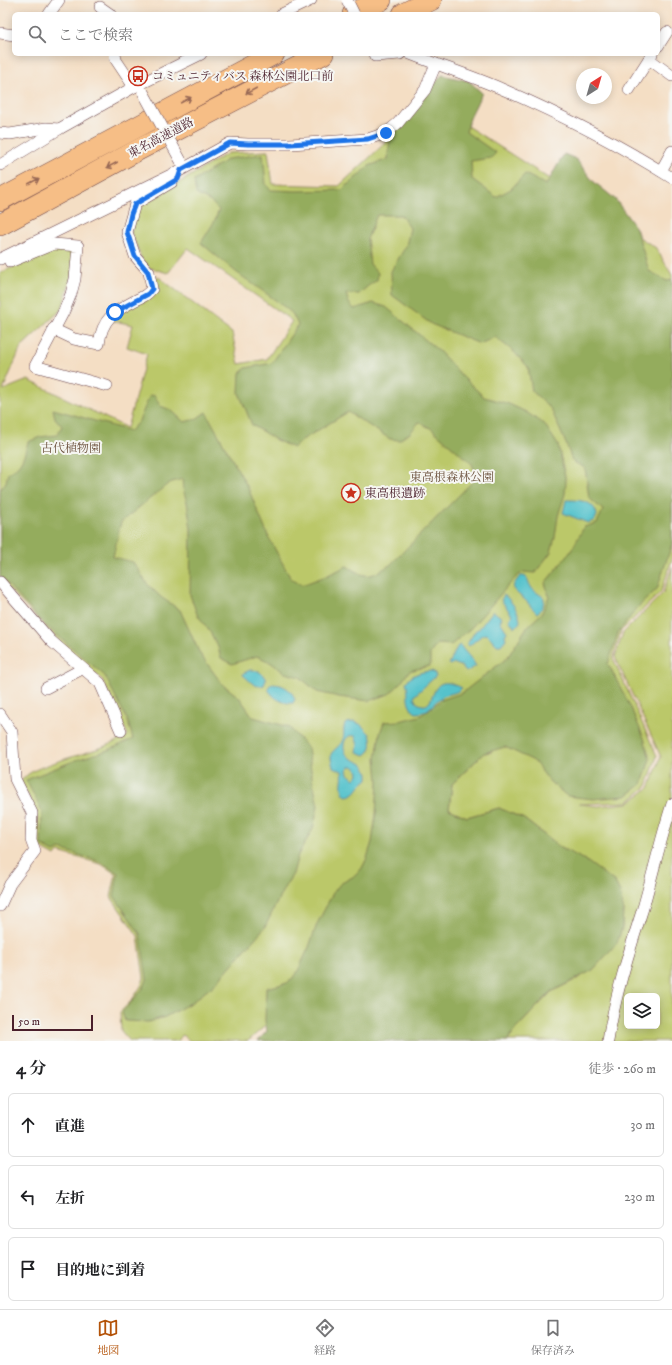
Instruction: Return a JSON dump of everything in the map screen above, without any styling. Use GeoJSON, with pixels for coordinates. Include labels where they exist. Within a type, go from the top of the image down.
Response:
{"type":"FeatureCollection","features":[{"type":"Feature","properties":{"kind":"highway"},"geometry":{"type":"LineString","coordinates":[[358,12],[381,0]]}},
{"type":"Feature","properties":{"kind":"highway"},"geometry":{"type":"LineString","coordinates":[[406,12],[431,0]]}},
{"type":"Feature","properties":{"kind":"highway","name":"東名高速道路"},"geometry":{"type":"LineString","coordinates":[[0,200],[270,56]]}},
{"type":"Feature","properties":{"kind":"highway","name":"東名高速道路"},"geometry":{"type":"LineString","coordinates":[[0,225],[167,135],[319,56]]}},
{"type":"Feature","properties":{"kind":"street"},"geometry":{"type":"LineString","coordinates":[[50,12],[59,0]]}},
{"type":"Feature","properties":{"kind":"street"},"geometry":{"type":"LineString","coordinates":[[286,12],[311,0]]}},
{"type":"Feature","properties":{"kind":"street"},"geometry":{"type":"LineString","coordinates":[[347,0],[353,12]]}},
{"type":"Feature","properties":{"kind":"street"},"geometry":{"type":"LineString","coordinates":[[100,7],[107,12]]}},
{"type":"Feature","properties":{"kind":"street"},"geometry":{"type":"LineString","coordinates":[[660,43],[667,32]]}},
{"type":"Feature","properties":{"kind":"street"},"geometry":{"type":"LineString","coordinates":[[0,33],[12,35]]}},
{"type":"Feature","properties":{"kind":"street"},"geometry":{"type":"LineString","coordinates":[[115,56],[116,60],[139,88],[183,166]]}},
{"type":"Feature","properties":{"kind":"street"},"geometry":{"type":"LineString","coordinates":[[0,165],[59,129],[197,56]]}},
{"type":"Feature","properties":{"kind":"street"},"geometry":{"type":"LineString","coordinates":[[415,56],[500,88],[567,119],[650,164],[672,178]]}},
{"type":"Feature","properties":{"kind":"street"},"geometry":{"type":"LineString","coordinates":[[629,90],[651,56],[672,76]]}},
{"type":"Feature","properties":{"kind":"street"},"geometry":{"type":"LineString","coordinates":[[0,259],[230,143],[290,144],[368,139],[386,133],[398,123],[425,90],[436,64]]}},
{"type":"Feature","properties":{"kind":"street"},"geometry":{"type":"LineString","coordinates":[[0,133],[10,134],[46,128],[59,129]]}},
{"type":"Feature","properties":{"kind":"street"},"geometry":{"type":"LineString","coordinates":[[661,171],[672,151]]}},
{"type":"Feature","properties":{"kind":"street"},"geometry":{"type":"LineString","coordinates":[[53,329],[74,339],[100,344],[102,330],[115,312],[148,294],[152,289],[148,272],[135,256],[127,232],[131,214],[135,204],[178,179],[183,166]]}},
{"type":"Feature","properties":{"kind":"street"},"geometry":{"type":"LineString","coordinates":[[0,266],[54,244],[78,246],[75,279],[71,294],[64,311],[53,329],[35,366],[107,386]]}},
{"type":"Feature","properties":{"kind":"street"},"geometry":{"type":"LineString","coordinates":[[0,582],[51,641],[100,683],[121,731]]}},
{"type":"Feature","properties":{"kind":"street"},"geometry":{"type":"LineString","coordinates":[[46,688],[82,668]]}},
{"type":"Feature","properties":{"kind":"street"},"geometry":{"type":"LineString","coordinates":[[0,714],[12,732],[14,779],[32,813],[31,840],[35,851],[10,884],[0,906]]}},
{"type":"Feature","properties":{"kind":"street"},"geometry":{"type":"LineString","coordinates":[[608,1041],[611,1018],[624,966],[643,907],[672,804]]}},
{"type":"Feature","properties":{"kind":"green space","name":"東高根森林公園"},"geometry":{"type":"Polygon","coordinates":[[[442,75],[469,81],[482,93],[471,115],[466,132],[496,153],[491,158],[471,161],[472,179],[496,197],[511,189],[525,174],[546,185],[564,154],[576,159],[593,181],[615,199],[636,228],[649,271],[667,281],[672,280],[672,544],[657,589],[638,607],[618,633],[608,664],[629,704],[644,738],[650,759],[642,784],[626,796],[593,799],[567,796],[550,782],[534,761],[505,747],[484,753],[452,784],[449,809],[467,817],[499,808],[524,819],[561,848],[585,860],[615,882],[620,892],[623,908],[622,928],[617,943],[593,970],[551,992],[515,1030],[507,1041],[258,1041],[267,1031],[265,1021],[266,988],[287,983],[296,975],[309,947],[317,924],[333,893],[340,884],[356,875],[362,868],[367,858],[372,842],[376,814],[378,781],[376,758],[380,733],[384,722],[399,721],[420,716],[441,700],[462,693],[507,658],[527,627],[542,613],[549,596],[545,583],[571,551],[584,527],[597,523],[603,510],[589,498],[585,468],[572,461],[551,409],[532,391],[528,367],[513,351],[495,337],[480,344],[431,324],[392,295],[391,271],[406,246],[410,228],[401,215],[377,215],[367,239],[370,264],[378,273],[377,280],[359,294],[346,294],[349,303],[354,309],[373,303],[386,307],[440,352],[484,397],[509,404],[526,412],[545,425],[558,445],[566,481],[565,494],[558,516],[551,552],[535,573],[523,572],[515,578],[470,629],[451,645],[437,644],[430,654],[430,666],[409,671],[401,683],[389,694],[369,701],[317,692],[300,677],[285,673],[270,662],[257,656],[232,664],[221,658],[218,647],[210,632],[197,614],[190,595],[191,529],[182,479],[169,483],[121,522],[113,557],[133,562],[148,585],[162,598],[180,610],[200,654],[222,684],[239,697],[253,717],[289,727],[308,748],[318,806],[313,829],[298,855],[293,874],[284,888],[265,927],[214,985],[192,1002],[165,1017],[148,1022],[125,1021],[122,1012],[144,987],[147,979],[140,934],[114,896],[118,873],[101,862],[60,849],[54,852],[41,845],[42,811],[26,780],[76,760],[111,749],[133,739],[127,719],[105,676],[42,622],[0,576],[0,490],[6,482],[8,473],[13,470],[22,460],[28,442],[40,437],[57,435],[62,426],[55,418],[53,409],[130,431],[139,421],[150,395],[155,396],[160,406],[171,410],[184,422],[196,419],[206,412],[248,488],[269,538],[291,579],[302,585],[347,566],[360,573],[369,575],[390,565],[477,477],[472,464],[432,429],[419,422],[410,433],[399,440],[390,439],[348,412],[302,440],[293,448],[276,440],[252,425],[239,393],[240,373],[246,368],[272,363],[298,325],[292,313],[236,272],[201,243],[214,222],[219,210],[211,202],[196,194],[194,181],[228,159],[263,154],[266,185],[271,190],[342,190],[369,166],[388,159],[390,137],[442,75]]]}},
{"type":"Feature","properties":{"kind":"green space","name":"東高根森林公園"},"geometry":{"type":"Polygon","coordinates":[[[429,102],[656,248],[672,275],[672,560],[661,592],[621,631],[613,658],[657,756],[647,786],[628,802],[579,804],[598,806],[628,803],[649,788],[661,757],[615,657],[623,633],[663,593],[672,567],[672,1041],[507,1041],[515,1030],[551,992],[581,977],[622,928],[623,908],[620,892],[585,860],[561,848],[524,819],[499,808],[467,817],[449,809],[452,784],[484,753],[492,752],[466,696],[376,860],[325,932],[264,1027],[248,1041],[190,1041],[182,1035],[178,1041],[130,1041],[121,1031],[120,1012],[132,1000],[144,978],[138,936],[111,897],[116,874],[101,864],[58,852],[55,856],[39,847],[37,844],[36,812],[21,781],[28,774],[40,768],[101,748],[128,735],[102,679],[73,656],[0,580],[0,273],[55,247],[75,248],[76,261],[62,309],[21,347],[3,390],[28,380],[127,428],[147,354],[127,347],[133,325],[110,320],[149,295],[153,276],[160,278],[232,333],[239,364],[267,359],[292,321],[188,248],[168,273],[150,268],[143,262],[131,233],[136,211],[144,204],[228,153],[268,151],[273,184],[339,186],[429,102]]]}},
{"type":"Feature","properties":{"kind":"water"},"geometry":{"type":"Polygon","coordinates":[[[566,500],[581,501],[593,506],[597,515],[595,520],[588,523],[563,513],[566,500]]]}},
{"type":"Feature","properties":{"kind":"water"},"geometry":{"type":"Polygon","coordinates":[[[520,576],[525,576],[532,588],[544,598],[542,607],[537,613],[513,589],[514,584],[520,576]]]}},
{"type":"Feature","properties":{"kind":"water"},"geometry":{"type":"Polygon","coordinates":[[[504,595],[512,603],[520,618],[520,622],[515,628],[509,620],[512,615],[501,600],[504,595]]]}},
{"type":"Feature","properties":{"kind":"water"},"geometry":{"type":"Polygon","coordinates":[[[493,611],[502,618],[500,621],[507,632],[505,635],[506,639],[501,645],[497,645],[487,634],[482,635],[469,646],[467,644],[476,630],[479,629],[493,611]]]}},
{"type":"Feature","properties":{"kind":"water"},"geometry":{"type":"Polygon","coordinates":[[[460,645],[473,660],[476,666],[466,672],[461,666],[453,663],[451,665],[449,664],[458,646],[460,645]]]}},
{"type":"Feature","properties":{"kind":"water"},"geometry":{"type":"Polygon","coordinates":[[[250,670],[258,671],[263,675],[266,680],[264,685],[257,686],[243,675],[250,670]]]}},
{"type":"Feature","properties":{"kind":"water"},"geometry":{"type":"Polygon","coordinates":[[[431,671],[434,672],[436,676],[415,695],[414,698],[417,703],[424,705],[429,703],[437,687],[442,683],[450,683],[462,688],[442,697],[428,710],[421,713],[416,713],[412,710],[409,703],[406,682],[417,674],[431,671]]]}},
{"type":"Feature","properties":{"kind":"water"},"geometry":{"type":"Polygon","coordinates":[[[272,684],[283,686],[289,690],[295,699],[293,703],[279,700],[273,695],[268,689],[272,684]]]}},
{"type":"Feature","properties":{"kind":"water"},"geometry":{"type":"Polygon","coordinates":[[[354,722],[360,724],[370,734],[371,748],[365,755],[357,752],[358,745],[355,736],[348,737],[346,739],[344,745],[345,752],[351,758],[364,765],[368,774],[368,779],[356,792],[352,795],[346,796],[342,790],[342,771],[333,767],[331,754],[344,737],[344,727],[346,723],[354,722]],[[352,766],[347,770],[348,774],[354,779],[358,773],[356,768],[352,766]]]}},
{"type":"Feature","properties":{"kind":"place","name":"コミュニティバス 森林公園北口前"},"geometry":{"type":"Point","coordinates":[138,76]}},
{"type":"Feature","properties":{"kind":"place","name":"東高根遺跡"},"geometry":{"type":"Point","coordinates":[351,493]}},
{"type":"Feature","properties":{"kind":"route"},"geometry":{"type":"LineString","coordinates":[[115,312],[148,294],[152,289],[148,272],[135,256],[127,232],[135,204],[178,179],[181,170],[230,143],[290,144],[368,139],[386,133]]}},
{"type":"Feature","properties":{"kind":"park label","name":"古代植物園"},"geometry":{"type":"Point","coordinates":[71,448]}}]}
